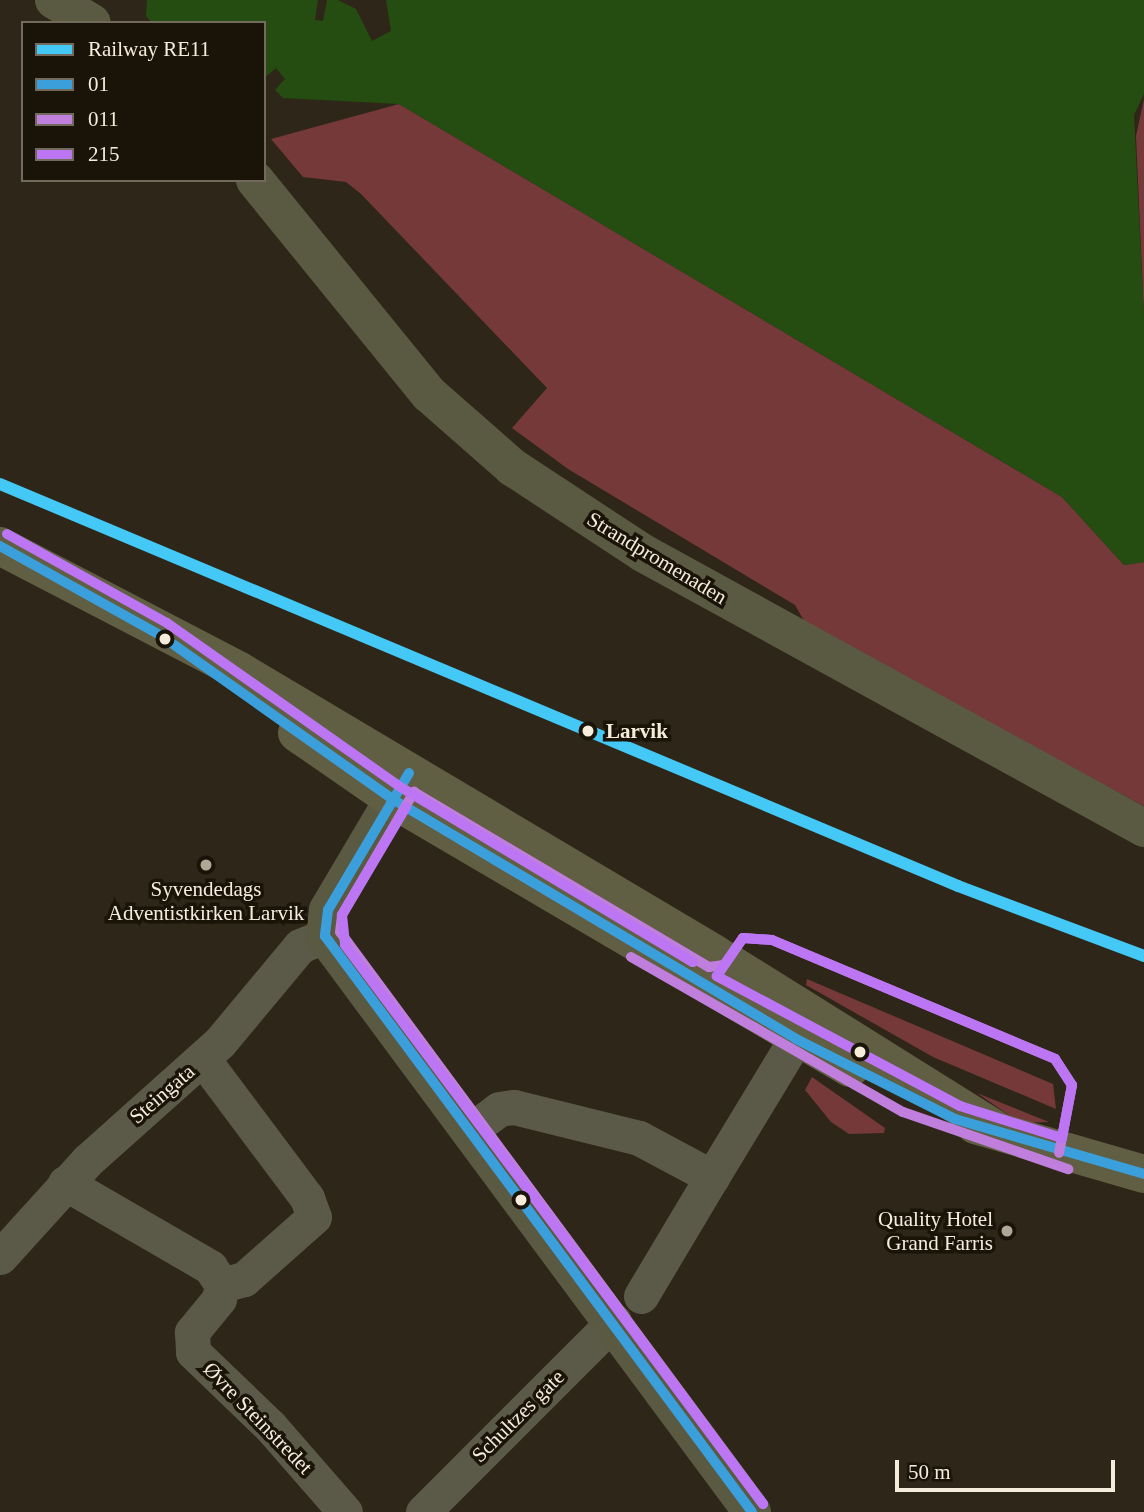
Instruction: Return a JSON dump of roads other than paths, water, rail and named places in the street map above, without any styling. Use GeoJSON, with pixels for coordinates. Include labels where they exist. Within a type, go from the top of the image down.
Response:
{"type":"FeatureCollection","features":[{"type":"Feature","properties":{"kind":"main road"},"geometry":{"type":"LineString","coordinates":[[54,0],[89,21]]}},
{"type":"Feature","properties":{"kind":"main road","name":"Strandpromenaden"},"geometry":{"type":"LineString","coordinates":[[257,182],[429,394],[512,467],[643,553],[1144,828]]}},
{"type":"Feature","properties":{"kind":"main road"},"geometry":{"type":"LineString","coordinates":[[0,546],[160,635],[401,786],[803,1027],[909,1099],[998,1131],[1144,1174]]}},
{"type":"Feature","properties":{"kind":"main road"},"geometry":{"type":"LineString","coordinates":[[401,786],[328,910],[325,936],[470,1131],[627,1309],[752,1512]]}},
{"type":"Feature","properties":{"kind":"street","name":"Steingata"},"geometry":{"type":"LineString","coordinates":[[0,1257],[65,1183],[203,1059],[300,946],[325,936]]}},
{"type":"Feature","properties":{"kind":"street","name":"Schultzes gate"},"geometry":{"type":"LineString","coordinates":[[423,1512],[627,1309],[712,1177],[803,1027]]}},
{"type":"Feature","properties":{"kind":"street"},"geometry":{"type":"LineString","coordinates":[[65,1183],[99,1209],[183,1248],[210,1267],[222,1285],[244,1279],[314,1217],[307,1198],[203,1059]]}},
{"type":"Feature","properties":{"kind":"street"},"geometry":{"type":"LineString","coordinates":[[470,1131],[499,1109],[514,1107],[639,1138],[712,1177]]}},
{"type":"Feature","properties":{"kind":"street","name":"Øvre Steinstredet"},"geometry":{"type":"LineString","coordinates":[[222,1285],[219,1299],[192,1332],[193,1352],[270,1426],[345,1512]]}},
{"type":"Feature","properties":{"kind":"rail line","name":"RE11"},"geometry":{"type":"LineString","coordinates":[[0,484],[958,886],[1144,956]]}},
{"type":"Feature","properties":{"kind":"place","name":"Larvik"},"geometry":{"type":"Point","coordinates":[588,731]}},
{"type":"Feature","properties":{"kind":"place","name":"Syvendedags Adventistkirken Larvik"},"geometry":{"type":"Point","coordinates":[206,865]}},
{"type":"Feature","properties":{"kind":"place","name":"Quality Hotel Grand Farris"},"geometry":{"type":"Point","coordinates":[1007,1231]}}]}
